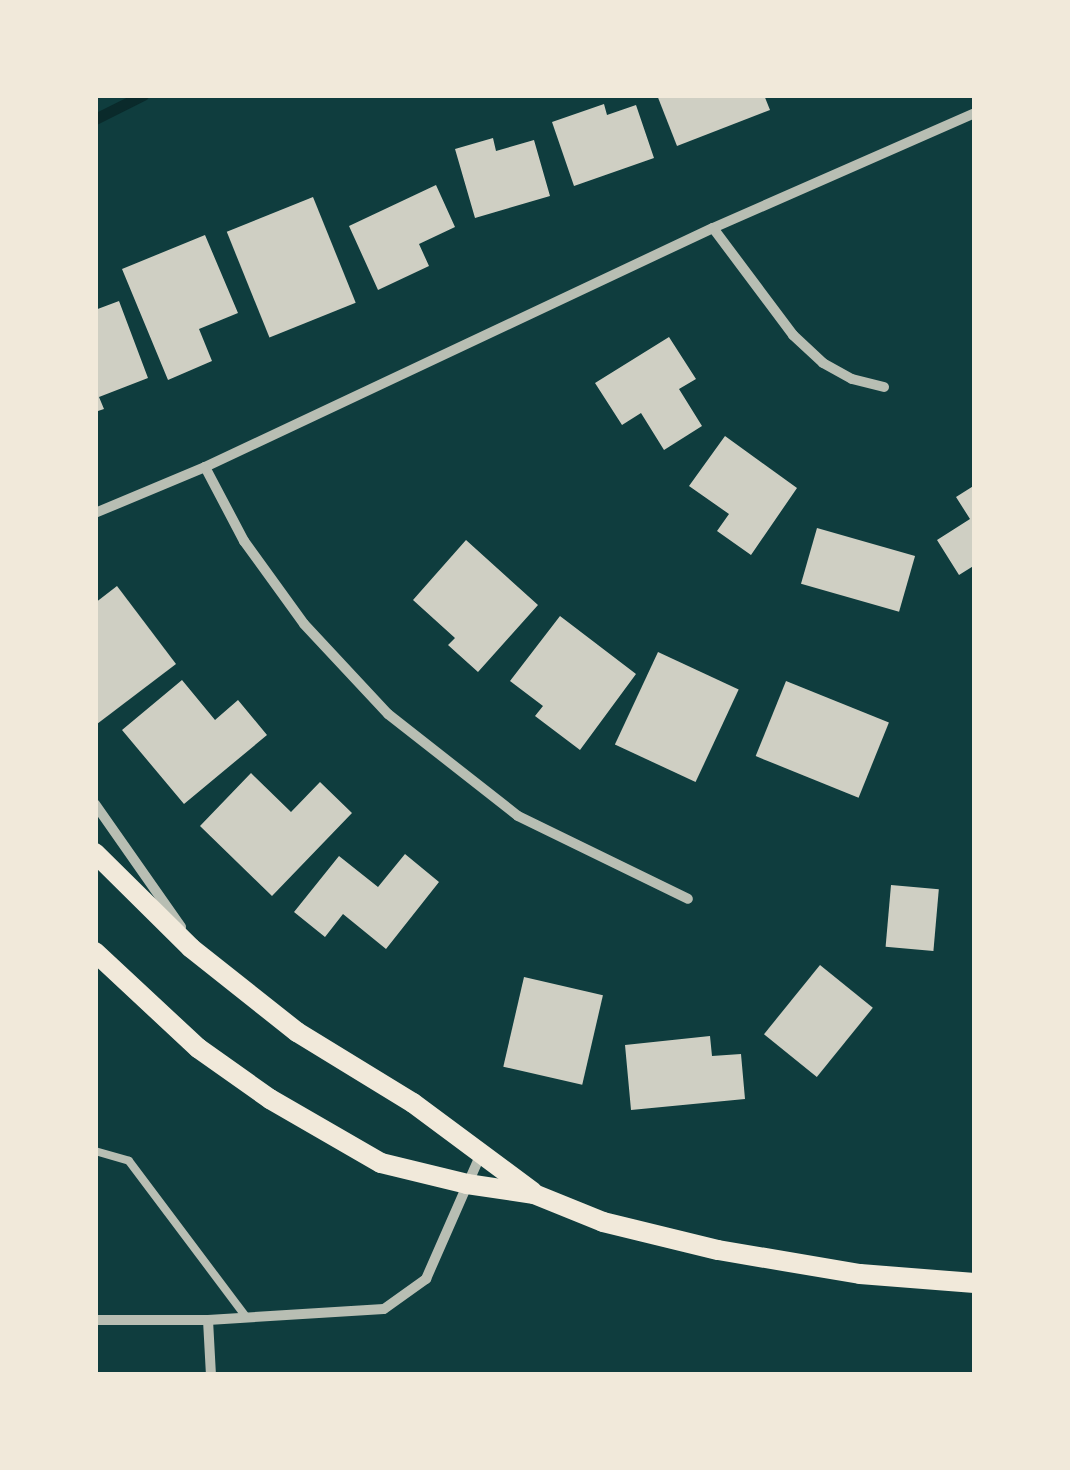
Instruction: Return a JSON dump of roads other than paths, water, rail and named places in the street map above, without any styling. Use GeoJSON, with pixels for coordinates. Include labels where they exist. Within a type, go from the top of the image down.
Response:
{"type":"FeatureCollection","features":[{"type":"Feature","properties":{"kind":"main road"},"geometry":{"type":"LineString","coordinates":[[95,853],[202,957],[297,1032],[413,1103],[534,1194]]}},
{"type":"Feature","properties":{"kind":"main road"},"geometry":{"type":"LineString","coordinates":[[95,952],[198,1048],[270,1099],[382,1163],[467,1184],[534,1194],[603,1222],[718,1250],[860,1274],[975,1283]]}},
{"type":"Feature","properties":{"kind":"street"},"geometry":{"type":"LineString","coordinates":[[95,513],[204,468],[713,228],[975,113]]}},
{"type":"Feature","properties":{"kind":"street"},"geometry":{"type":"LineString","coordinates":[[713,228],[792,336],[823,363],[852,379],[884,387]]}},
{"type":"Feature","properties":{"kind":"street"},"geometry":{"type":"LineString","coordinates":[[204,468],[244,541],[304,624],[388,714],[518,816],[611,866],[688,899]]}},
{"type":"Feature","properties":{"kind":"street"},"geometry":{"type":"LineString","coordinates":[[95,804],[202,957]]}},
{"type":"Feature","properties":{"kind":"street"},"geometry":{"type":"LineString","coordinates":[[95,1320],[208,1320],[384,1309],[408,1296],[426,1279],[481,1154]]}},
{"type":"Feature","properties":{"kind":"street"},"geometry":{"type":"LineString","coordinates":[[208,1320],[211,1375]]}},
{"type":"Feature","properties":{"kind":"lane"},"geometry":{"type":"LineString","coordinates":[[95,1151],[129,1161],[247,1318]]}},
{"type":"Feature","properties":{"kind":"waterway"},"geometry":{"type":"LineString","coordinates":[[95,119],[143,95]]}}]}
